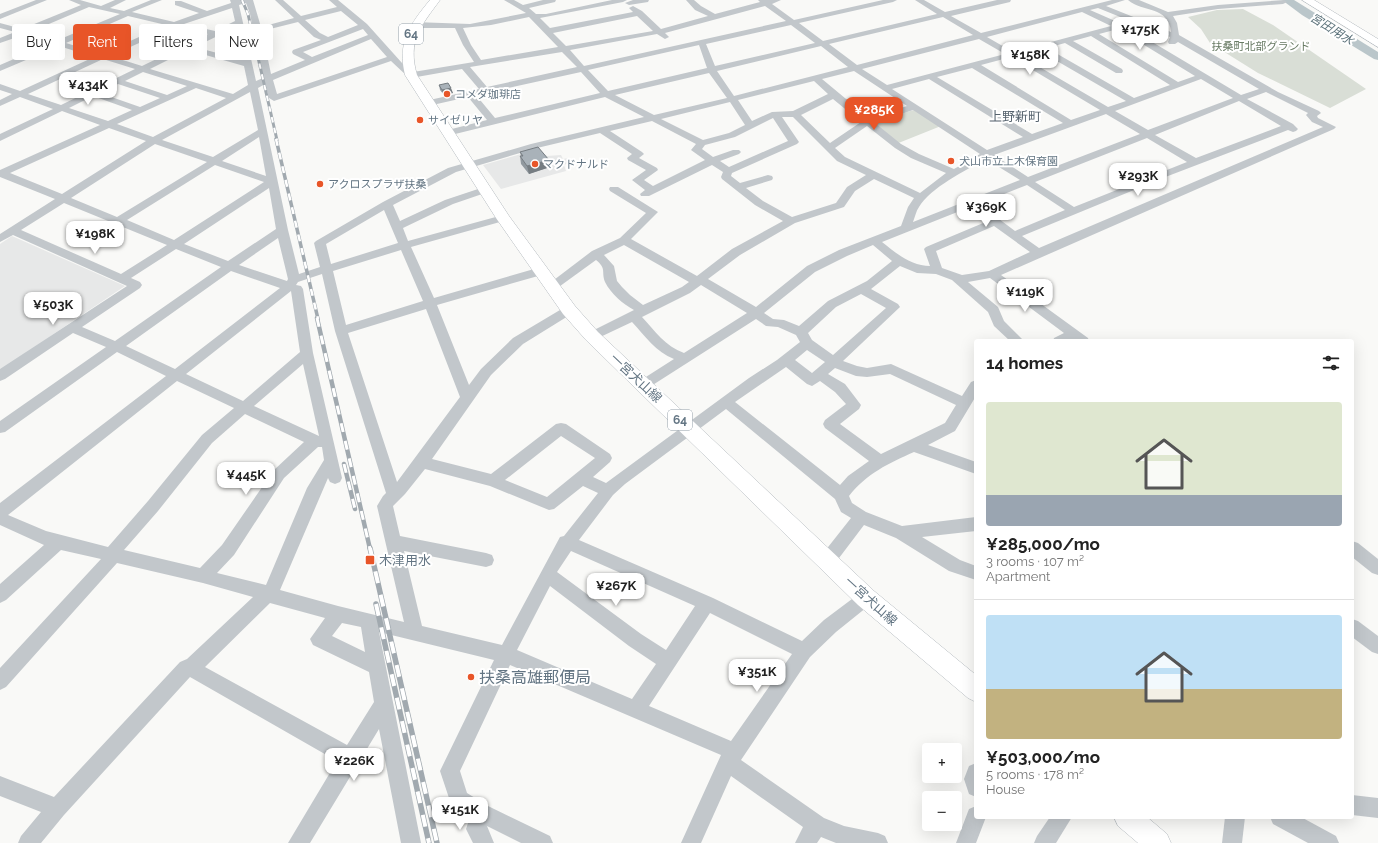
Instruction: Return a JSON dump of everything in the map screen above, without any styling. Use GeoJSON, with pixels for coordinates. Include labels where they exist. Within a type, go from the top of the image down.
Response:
{"type":"FeatureCollection","features":[{"type":"Feature","properties":{"kind":"main road","name":"一宮犬山線"},"geometry":{"type":"LineString","coordinates":[[435,0],[416,24],[411,35],[407,64],[411,75],[447,134],[484,190],[569,310],[592,336],[866,598],[974,688]]}},
{"type":"Feature","properties":{"kind":"main road"},"geometry":{"type":"LineString","coordinates":[[1307,0],[1378,44]]}},
{"type":"Feature","properties":{"kind":"main road"},"geometry":{"type":"LineString","coordinates":[[1129,819],[1158,843]]}},
{"type":"Feature","properties":{"kind":"street"},"geometry":{"type":"LineString","coordinates":[[0,17],[43,0]]}},
{"type":"Feature","properties":{"kind":"street"},"geometry":{"type":"LineString","coordinates":[[73,0],[88,5],[174,24],[235,2],[248,0],[255,24]]}},
{"type":"Feature","properties":{"kind":"street"},"geometry":{"type":"LineString","coordinates":[[102,8],[122,0]]}},
{"type":"Feature","properties":{"kind":"street"},"geometry":{"type":"LineString","coordinates":[[65,40],[158,0]]}},
{"type":"Feature","properties":{"kind":"street"},"geometry":{"type":"LineString","coordinates":[[200,0],[182,4],[206,13]]}},
{"type":"Feature","properties":{"kind":"street"},"geometry":{"type":"LineString","coordinates":[[279,0],[317,35],[326,39]]}},
{"type":"Feature","properties":{"kind":"street"},"geometry":{"type":"LineString","coordinates":[[333,0],[364,26],[393,58],[411,75],[564,50],[660,32],[716,17],[764,1],[777,0]]}},
{"type":"Feature","properties":{"kind":"street"},"geometry":{"type":"LineString","coordinates":[[508,0],[523,7],[549,31],[564,50],[606,94],[702,143]]}},
{"type":"Feature","properties":{"kind":"street"},"geometry":{"type":"LineString","coordinates":[[523,7],[552,0]]}},
{"type":"Feature","properties":{"kind":"street"},"geometry":{"type":"LineString","coordinates":[[416,24],[423,26],[491,24],[532,15],[546,16],[626,1],[645,0]]}},
{"type":"Feature","properties":{"kind":"street"},"geometry":{"type":"LineString","coordinates":[[691,0],[698,8],[716,17]]}},
{"type":"Feature","properties":{"kind":"street"},"geometry":{"type":"LineString","coordinates":[[428,103],[893,0]]}},
{"type":"Feature","properties":{"kind":"street"},"geometry":{"type":"LineString","coordinates":[[918,0],[1150,134],[1195,162]]}},
{"type":"Feature","properties":{"kind":"street"},"geometry":{"type":"LineString","coordinates":[[447,134],[492,121],[1007,0]]}},
{"type":"Feature","properties":{"kind":"street"},"geometry":{"type":"LineString","coordinates":[[394,495],[341,332],[320,243],[387,204],[452,170],[468,165],[650,117],[732,99],[1121,0]]}},
{"type":"Feature","properties":{"kind":"street"},"geometry":{"type":"LineString","coordinates":[[1132,0],[1168,14],[1173,20],[1175,36],[1174,41],[1157,49]]}},
{"type":"Feature","properties":{"kind":"street"},"geometry":{"type":"LineString","coordinates":[[1222,0],[1236,6]]}},
{"type":"Feature","properties":{"kind":"street"},"geometry":{"type":"LineString","coordinates":[[626,1],[677,48]]}},
{"type":"Feature","properties":{"kind":"street"},"geometry":{"type":"LineString","coordinates":[[764,1],[855,68],[1072,210]]}},
{"type":"Feature","properties":{"kind":"street"},"geometry":{"type":"LineString","coordinates":[[235,2],[254,86],[292,283],[297,289],[322,442],[332,462],[335,478]]}},
{"type":"Feature","properties":{"kind":"street"},"geometry":{"type":"LineString","coordinates":[[1168,14],[1218,6],[1283,2]]}},
{"type":"Feature","properties":{"kind":"street"},"geometry":{"type":"LineString","coordinates":[[42,24],[88,5]]}},
{"type":"Feature","properties":{"kind":"street"},"geometry":{"type":"LineString","coordinates":[[874,241],[899,261],[920,270],[937,270],[961,279],[992,274],[1038,252],[1331,127],[1315,120],[1311,115],[1316,113],[1267,90],[1175,36],[1099,6]]}},
{"type":"Feature","properties":{"kind":"street"},"geometry":{"type":"LineString","coordinates":[[273,26],[343,8]]}},
{"type":"Feature","properties":{"kind":"street"},"geometry":{"type":"LineString","coordinates":[[1082,10],[1119,26],[1308,137]]}},
{"type":"Feature","properties":{"kind":"street"},"geometry":{"type":"LineString","coordinates":[[549,31],[640,13]]}},
{"type":"Feature","properties":{"kind":"street"},"geometry":{"type":"LineString","coordinates":[[600,21],[616,40]]}},
{"type":"Feature","properties":{"kind":"street"},"geometry":{"type":"LineString","coordinates":[[235,24],[239,22]]}},
{"type":"Feature","properties":{"kind":"street"},"geometry":{"type":"LineString","coordinates":[[0,25],[12,29]]}},
{"type":"Feature","properties":{"kind":"street"},"geometry":{"type":"LineString","coordinates":[[311,60],[296,52],[326,39],[364,26]]}},
{"type":"Feature","properties":{"kind":"street"},"geometry":{"type":"LineString","coordinates":[[458,26],[467,45],[479,64]]}},
{"type":"Feature","properties":{"kind":"street"},"geometry":{"type":"LineString","coordinates":[[886,88],[1068,41],[1119,26]]}},
{"type":"Feature","properties":{"kind":"street"},"geometry":{"type":"LineString","coordinates":[[207,31],[215,33]]}},
{"type":"Feature","properties":{"kind":"street"},"geometry":{"type":"LineString","coordinates":[[689,32],[701,43],[712,70],[750,125]]}},
{"type":"Feature","properties":{"kind":"street"},"geometry":{"type":"LineString","coordinates":[[207,37],[215,33]]}},
{"type":"Feature","properties":{"kind":"street"},"geometry":{"type":"LineString","coordinates":[[1093,34],[1177,85]]}},
{"type":"Feature","properties":{"kind":"street"},"geometry":{"type":"LineString","coordinates":[[0,41],[12,36]]}},
{"type":"Feature","properties":{"kind":"street"},"geometry":{"type":"LineString","coordinates":[[0,239],[154,140],[269,78],[372,36]]}},
{"type":"Feature","properties":{"kind":"street"},"geometry":{"type":"LineString","coordinates":[[1068,41],[1119,71]]}},
{"type":"Feature","properties":{"kind":"street"},"geometry":{"type":"LineString","coordinates":[[1041,48],[1133,101]]}},
{"type":"Feature","properties":{"kind":"street"},"geometry":{"type":"LineString","coordinates":[[207,53],[248,64]]}},
{"type":"Feature","properties":{"kind":"street"},"geometry":{"type":"LineString","coordinates":[[264,60],[274,98],[393,58]]}},
{"type":"Feature","properties":{"kind":"street"},"geometry":{"type":"LineString","coordinates":[[0,68],[19,60]]}},
{"type":"Feature","properties":{"kind":"street"},"geometry":{"type":"LineString","coordinates":[[0,103],[93,60]]}},
{"type":"Feature","properties":{"kind":"street"},"geometry":{"type":"LineString","coordinates":[[114,60],[233,97]]}},
{"type":"Feature","properties":{"kind":"street"},"geometry":{"type":"LineString","coordinates":[[0,138],[160,60]]}},
{"type":"Feature","properties":{"kind":"street"},"geometry":{"type":"LineString","coordinates":[[1096,80],[1142,63]]}},
{"type":"Feature","properties":{"kind":"street"},"geometry":{"type":"LineString","coordinates":[[974,65],[1069,123]]}},
{"type":"Feature","properties":{"kind":"street"},"geometry":{"type":"LineString","coordinates":[[464,66],[485,90]]}},
{"type":"Feature","properties":{"kind":"street"},"geometry":{"type":"LineString","coordinates":[[906,228],[913,207],[929,191],[954,173],[987,154],[1202,76]]}},
{"type":"Feature","properties":{"kind":"street"},"geometry":{"type":"LineString","coordinates":[[931,77],[1031,138]]}},
{"type":"Feature","properties":{"kind":"street"},"geometry":{"type":"LineString","coordinates":[[816,78],[834,95],[898,146],[915,156],[954,173]]}},
{"type":"Feature","properties":{"kind":"street"},"geometry":{"type":"LineString","coordinates":[[117,81],[168,98]]}},
{"type":"Feature","properties":{"kind":"street"},"geometry":{"type":"LineString","coordinates":[[0,174],[194,86]]}},
{"type":"Feature","properties":{"kind":"street"},"geometry":{"type":"LineString","coordinates":[[0,87],[272,181]]}},
{"type":"Feature","properties":{"kind":"street"},"geometry":{"type":"LineString","coordinates":[[643,385],[757,312],[811,269],[906,228],[1028,182],[1240,98],[1267,90]]}},
{"type":"Feature","properties":{"kind":"street"},"geometry":{"type":"LineString","coordinates":[[92,94],[140,110]]}},
{"type":"Feature","properties":{"kind":"street"},"geometry":{"type":"LineString","coordinates":[[470,94],[492,121]]}},
{"type":"Feature","properties":{"kind":"street"},"geometry":{"type":"LineString","coordinates":[[728,171],[696,150],[702,143],[732,135],[775,114],[794,114],[834,95]]}},
{"type":"Feature","properties":{"kind":"street"},"geometry":{"type":"LineString","coordinates":[[829,148],[867,122],[914,107]]}},
{"type":"Feature","properties":{"kind":"street"},"geometry":{"type":"LineString","coordinates":[[775,114],[794,142],[728,171],[726,177],[771,211],[790,221]]}},
{"type":"Feature","properties":{"kind":"street"},"geometry":{"type":"LineString","coordinates":[[794,114],[841,158],[872,175],[922,198]]}},
{"type":"Feature","properties":{"kind":"street"},"geometry":{"type":"LineString","coordinates":[[1014,235],[1072,210],[1290,126]]}},
{"type":"Feature","properties":{"kind":"street"},"geometry":{"type":"LineString","coordinates":[[602,130],[639,154],[632,158],[653,170],[637,180],[653,190]]}},
{"type":"Feature","properties":{"kind":"street"},"geometry":{"type":"LineString","coordinates":[[118,221],[263,131]]}},
{"type":"Feature","properties":{"kind":"street"},"geometry":{"type":"LineString","coordinates":[[633,200],[712,161],[736,152]]}},
{"type":"Feature","properties":{"kind":"street"},"geometry":{"type":"LineString","coordinates":[[0,174],[229,266],[292,283]]}},
{"type":"Feature","properties":{"kind":"street"},"geometry":{"type":"LineString","coordinates":[[592,336],[686,290],[736,252],[790,221],[840,205],[851,189],[872,175]]}},
{"type":"Feature","properties":{"kind":"street"},"geometry":{"type":"LineString","coordinates":[[738,187],[768,178]]}},
{"type":"Feature","properties":{"kind":"street"},"geometry":{"type":"LineString","coordinates":[[122,279],[272,181]]}},
{"type":"Feature","properties":{"kind":"street"},"geometry":{"type":"LineString","coordinates":[[552,286],[596,254],[624,240],[653,212],[614,189]]}},
{"type":"Feature","properties":{"kind":"street"},"geometry":{"type":"LineString","coordinates":[[397,226],[449,202],[484,190]]}},
{"type":"Feature","properties":{"kind":"street"},"geometry":{"type":"LineString","coordinates":[[970,203],[1038,252]]}},
{"type":"Feature","properties":{"kind":"street"},"geometry":{"type":"LineString","coordinates":[[387,204],[430,303],[467,397]]}},
{"type":"Feature","properties":{"kind":"street"},"geometry":{"type":"LineString","coordinates":[[0,512],[176,376],[292,283],[306,274],[326,270],[405,245],[503,218]]}},
{"type":"Feature","properties":{"kind":"street"},"geometry":{"type":"LineString","coordinates":[[937,270],[930,249],[996,221]]}},
{"type":"Feature","properties":{"kind":"street"},"geometry":{"type":"LineString","coordinates":[[0,428],[282,230]]}},
{"type":"Feature","properties":{"kind":"street"},"geometry":{"type":"LineString","coordinates":[[0,376],[136,285],[13,231]]}},
{"type":"Feature","properties":{"kind":"street"},"geometry":{"type":"LineString","coordinates":[[624,240],[757,312],[770,323],[780,323],[801,332],[807,343],[832,362],[858,373],[880,372],[891,369],[964,403]]}},
{"type":"Feature","properties":{"kind":"street"},"geometry":{"type":"LineString","coordinates":[[596,254],[606,262],[610,270],[611,280],[619,291],[639,312],[660,345],[670,352],[685,358]]}},
{"type":"Feature","properties":{"kind":"street"},"geometry":{"type":"LineString","coordinates":[[801,332],[832,304],[871,284],[899,261]]}},
{"type":"Feature","properties":{"kind":"street"},"geometry":{"type":"LineString","coordinates":[[341,332],[430,303],[541,271]]}},
{"type":"Feature","properties":{"kind":"street"},"geometry":{"type":"LineString","coordinates":[[992,274],[1078,337]]}},
{"type":"Feature","properties":{"kind":"street"},"geometry":{"type":"LineString","coordinates":[[956,277],[994,310],[998,324],[1016,339]]}},
{"type":"Feature","properties":{"kind":"street"},"geometry":{"type":"LineString","coordinates":[[786,360],[812,381],[894,307],[862,289]]}},
{"type":"Feature","properties":{"kind":"street"},"geometry":{"type":"LineString","coordinates":[[415,632],[385,506],[388,500],[422,462],[486,372],[518,341],[569,310]]}},
{"type":"Feature","properties":{"kind":"street"},"geometry":{"type":"LineString","coordinates":[[72,328],[117,347],[176,376],[322,442]]}},
{"type":"Feature","properties":{"kind":"street"},"geometry":{"type":"LineString","coordinates":[[543,843],[481,813],[459,800],[450,771],[506,654],[566,542],[608,491],[620,480],[754,381],[786,360],[807,343]]}},
{"type":"Feature","properties":{"kind":"street"},"geometry":{"type":"LineString","coordinates":[[0,681],[110,561],[110,554],[153,506],[207,439],[307,353]]}},
{"type":"Feature","properties":{"kind":"street"},"geometry":{"type":"LineString","coordinates":[[819,374],[840,388],[854,405],[830,424],[880,461]]}},
{"type":"Feature","properties":{"kind":"street"},"geometry":{"type":"LineString","coordinates":[[841,495],[853,480],[880,461],[914,446],[950,427],[974,388]]}},
{"type":"Feature","properties":{"kind":"street"},"geometry":{"type":"LineString","coordinates":[[726,402],[841,495],[846,507],[861,517],[902,533],[955,566],[974,572]]}},
{"type":"Feature","properties":{"kind":"street"},"geometry":{"type":"LineString","coordinates":[[422,462],[494,481],[548,504],[605,458],[560,428],[494,481]]}},
{"type":"Feature","properties":{"kind":"street"},"geometry":{"type":"LineString","coordinates":[[203,576],[228,550],[279,474],[322,442]]}},
{"type":"Feature","properties":{"kind":"street"},"geometry":{"type":"LineString","coordinates":[[914,446],[974,467]]}},
{"type":"Feature","properties":{"kind":"street"},"geometry":{"type":"LineString","coordinates":[[28,843],[57,808],[186,668],[191,668],[272,590],[314,488],[326,468],[332,462]]}},
{"type":"Feature","properties":{"kind":"street"},"geometry":{"type":"LineString","coordinates":[[582,478],[608,491]]}},
{"type":"Feature","properties":{"kind":"street"},"geometry":{"type":"LineString","coordinates":[[827,561],[861,517]]}},
{"type":"Feature","properties":{"kind":"street"},"geometry":{"type":"LineString","coordinates":[[0,518],[42,537],[58,542],[203,576],[338,614],[506,654],[547,673],[636,710],[732,757],[817,825],[844,836],[878,843]]}},
{"type":"Feature","properties":{"kind":"street"},"geometry":{"type":"LineString","coordinates":[[902,533],[974,520]]}},
{"type":"Feature","properties":{"kind":"street"},"geometry":{"type":"LineString","coordinates":[[0,595],[58,542]]}},
{"type":"Feature","properties":{"kind":"street"},"geometry":{"type":"LineString","coordinates":[[393,542],[486,560]]}},
{"type":"Feature","properties":{"kind":"street"},"geometry":{"type":"LineString","coordinates":[[566,542],[707,603],[804,651]]}},
{"type":"Feature","properties":{"kind":"street"},"geometry":{"type":"LineString","coordinates":[[1354,550],[1378,568]]}},
{"type":"Feature","properties":{"kind":"street"},"geometry":{"type":"LineString","coordinates":[[548,575],[635,640],[668,661]]}},
{"type":"Feature","properties":{"kind":"street"},"geometry":{"type":"LineString","coordinates":[[691,843],[732,757],[804,651],[830,626],[866,598]]}},
{"type":"Feature","properties":{"kind":"street"},"geometry":{"type":"LineString","coordinates":[[636,710],[707,603]]}},
{"type":"Feature","properties":{"kind":"street"},"geometry":{"type":"LineString","coordinates":[[338,614],[319,639],[377,667]]}},
{"type":"Feature","properties":{"kind":"street"},"geometry":{"type":"LineString","coordinates":[[368,620],[411,843]]}},
{"type":"Feature","properties":{"kind":"street"},"geometry":{"type":"LineString","coordinates":[[1354,629],[1378,646]]}},
{"type":"Feature","properties":{"kind":"street"},"geometry":{"type":"LineString","coordinates":[[191,668],[351,758]]}},
{"type":"Feature","properties":{"kind":"street"},"geometry":{"type":"LineString","coordinates":[[298,843],[383,704]]}},
{"type":"Feature","properties":{"kind":"street"},"geometry":{"type":"LineString","coordinates":[[0,786],[57,808]]}},
{"type":"Feature","properties":{"kind":"street"},"geometry":{"type":"LineString","coordinates":[[1354,805],[1378,808]]}},
{"type":"Feature","properties":{"kind":"street"},"geometry":{"type":"LineString","coordinates":[[481,813],[476,829],[484,843]]}},
{"type":"Feature","properties":{"kind":"street"},"geometry":{"type":"LineString","coordinates":[[966,843],[975,819]]}},
{"type":"Feature","properties":{"kind":"street"},"geometry":{"type":"LineString","coordinates":[[1044,843],[1061,819]]}},
{"type":"Feature","properties":{"kind":"street"},"geometry":{"type":"LineString","coordinates":[[1232,843],[1235,819]]}},
{"type":"Feature","properties":{"kind":"street"},"geometry":{"type":"LineString","coordinates":[[1284,819],[1329,843]]}},
{"type":"Feature","properties":{"kind":"street"},"geometry":{"type":"LineString","coordinates":[[805,843],[817,825]]}},
{"type":"Feature","properties":{"kind":"shaded area"},"geometry":{"type":"Polygon","coordinates":[[[539,149],[547,156],[561,155],[563,159],[568,158],[573,161],[564,165],[566,171],[501,189],[483,165],[539,149]]]}},
{"type":"Feature","properties":{"kind":"shaded area"},"geometry":{"type":"Polygon","coordinates":[[[12,236],[125,286],[0,370],[0,244],[12,236]]]}},
{"type":"Feature","properties":{"kind":"green space","name":"扶桑町北部グランド"},"geometry":{"type":"Polygon","coordinates":[[[1243,9],[1273,25],[1366,89],[1330,108],[1258,73],[1210,43],[1201,29],[1188,17],[1217,10],[1243,9]]]}},
{"type":"Feature","properties":{"kind":"green space"},"geometry":{"type":"Polygon","coordinates":[[[914,110],[941,126],[896,144],[873,122],[914,110]]]}},
{"type":"Feature","properties":{"kind":"building"},"geometry":{"type":"Polygon","coordinates":[[[448,83],[451,88],[442,90],[439,85],[448,83]]]}},
{"type":"Feature","properties":{"kind":"building"},"geometry":{"type":"Polygon","coordinates":[[[538,147],[549,160],[527,166],[520,156],[523,156],[520,152],[538,147]]]}},
{"type":"Feature","properties":{"kind":"waterway","name":"宮田用水"},"geometry":{"type":"LineString","coordinates":[[1287,0],[1378,57]]}},
{"type":"Feature","properties":{"kind":"railway"},"geometry":{"type":"LineString","coordinates":[[242,0],[248,14],[277,140]]}},
{"type":"Feature","properties":{"kind":"railway"},"geometry":{"type":"LineString","coordinates":[[276,139],[318,319]]}},
{"type":"Feature","properties":{"kind":"railway"},"geometry":{"type":"LineString","coordinates":[[317,318],[370,549]]}},
{"type":"Feature","properties":{"kind":"railway"},"geometry":{"type":"LineString","coordinates":[[344,464],[355,509]]}},
{"type":"Feature","properties":{"kind":"railway"},"geometry":{"type":"LineString","coordinates":[[370,548],[437,843]]}},
{"type":"Feature","properties":{"kind":"railway"},"geometry":{"type":"LineString","coordinates":[[376,604],[429,843]]}},
{"type":"Feature","properties":{"kind":"place","name":"コメダ珈琲店"},"geometry":{"type":"Point","coordinates":[447,94]}},
{"type":"Feature","properties":{"kind":"place","name":"サイゼリヤ"},"geometry":{"type":"Point","coordinates":[420,120]}},
{"type":"Feature","properties":{"kind":"place","name":"犬山市立上木保育園"},"geometry":{"type":"Point","coordinates":[951,161]}},
{"type":"Feature","properties":{"kind":"place","name":"マクドナルド"},"geometry":{"type":"Point","coordinates":[535,164]}},
{"type":"Feature","properties":{"kind":"place","name":"アクロスプラザ扶桑"},"geometry":{"type":"Point","coordinates":[320,184]}},
{"type":"Feature","properties":{"kind":"place","name":"木津用水"},"geometry":{"type":"Point","coordinates":[370,560]}},
{"type":"Feature","properties":{"kind":"place","name":"扶桑高雄郵便局"},"geometry":{"type":"Point","coordinates":[471,677]}},
{"type":"Feature","properties":{"kind":"district","name":"上野新町"},"geometry":{"type":"Point","coordinates":[1015,116]}}]}
